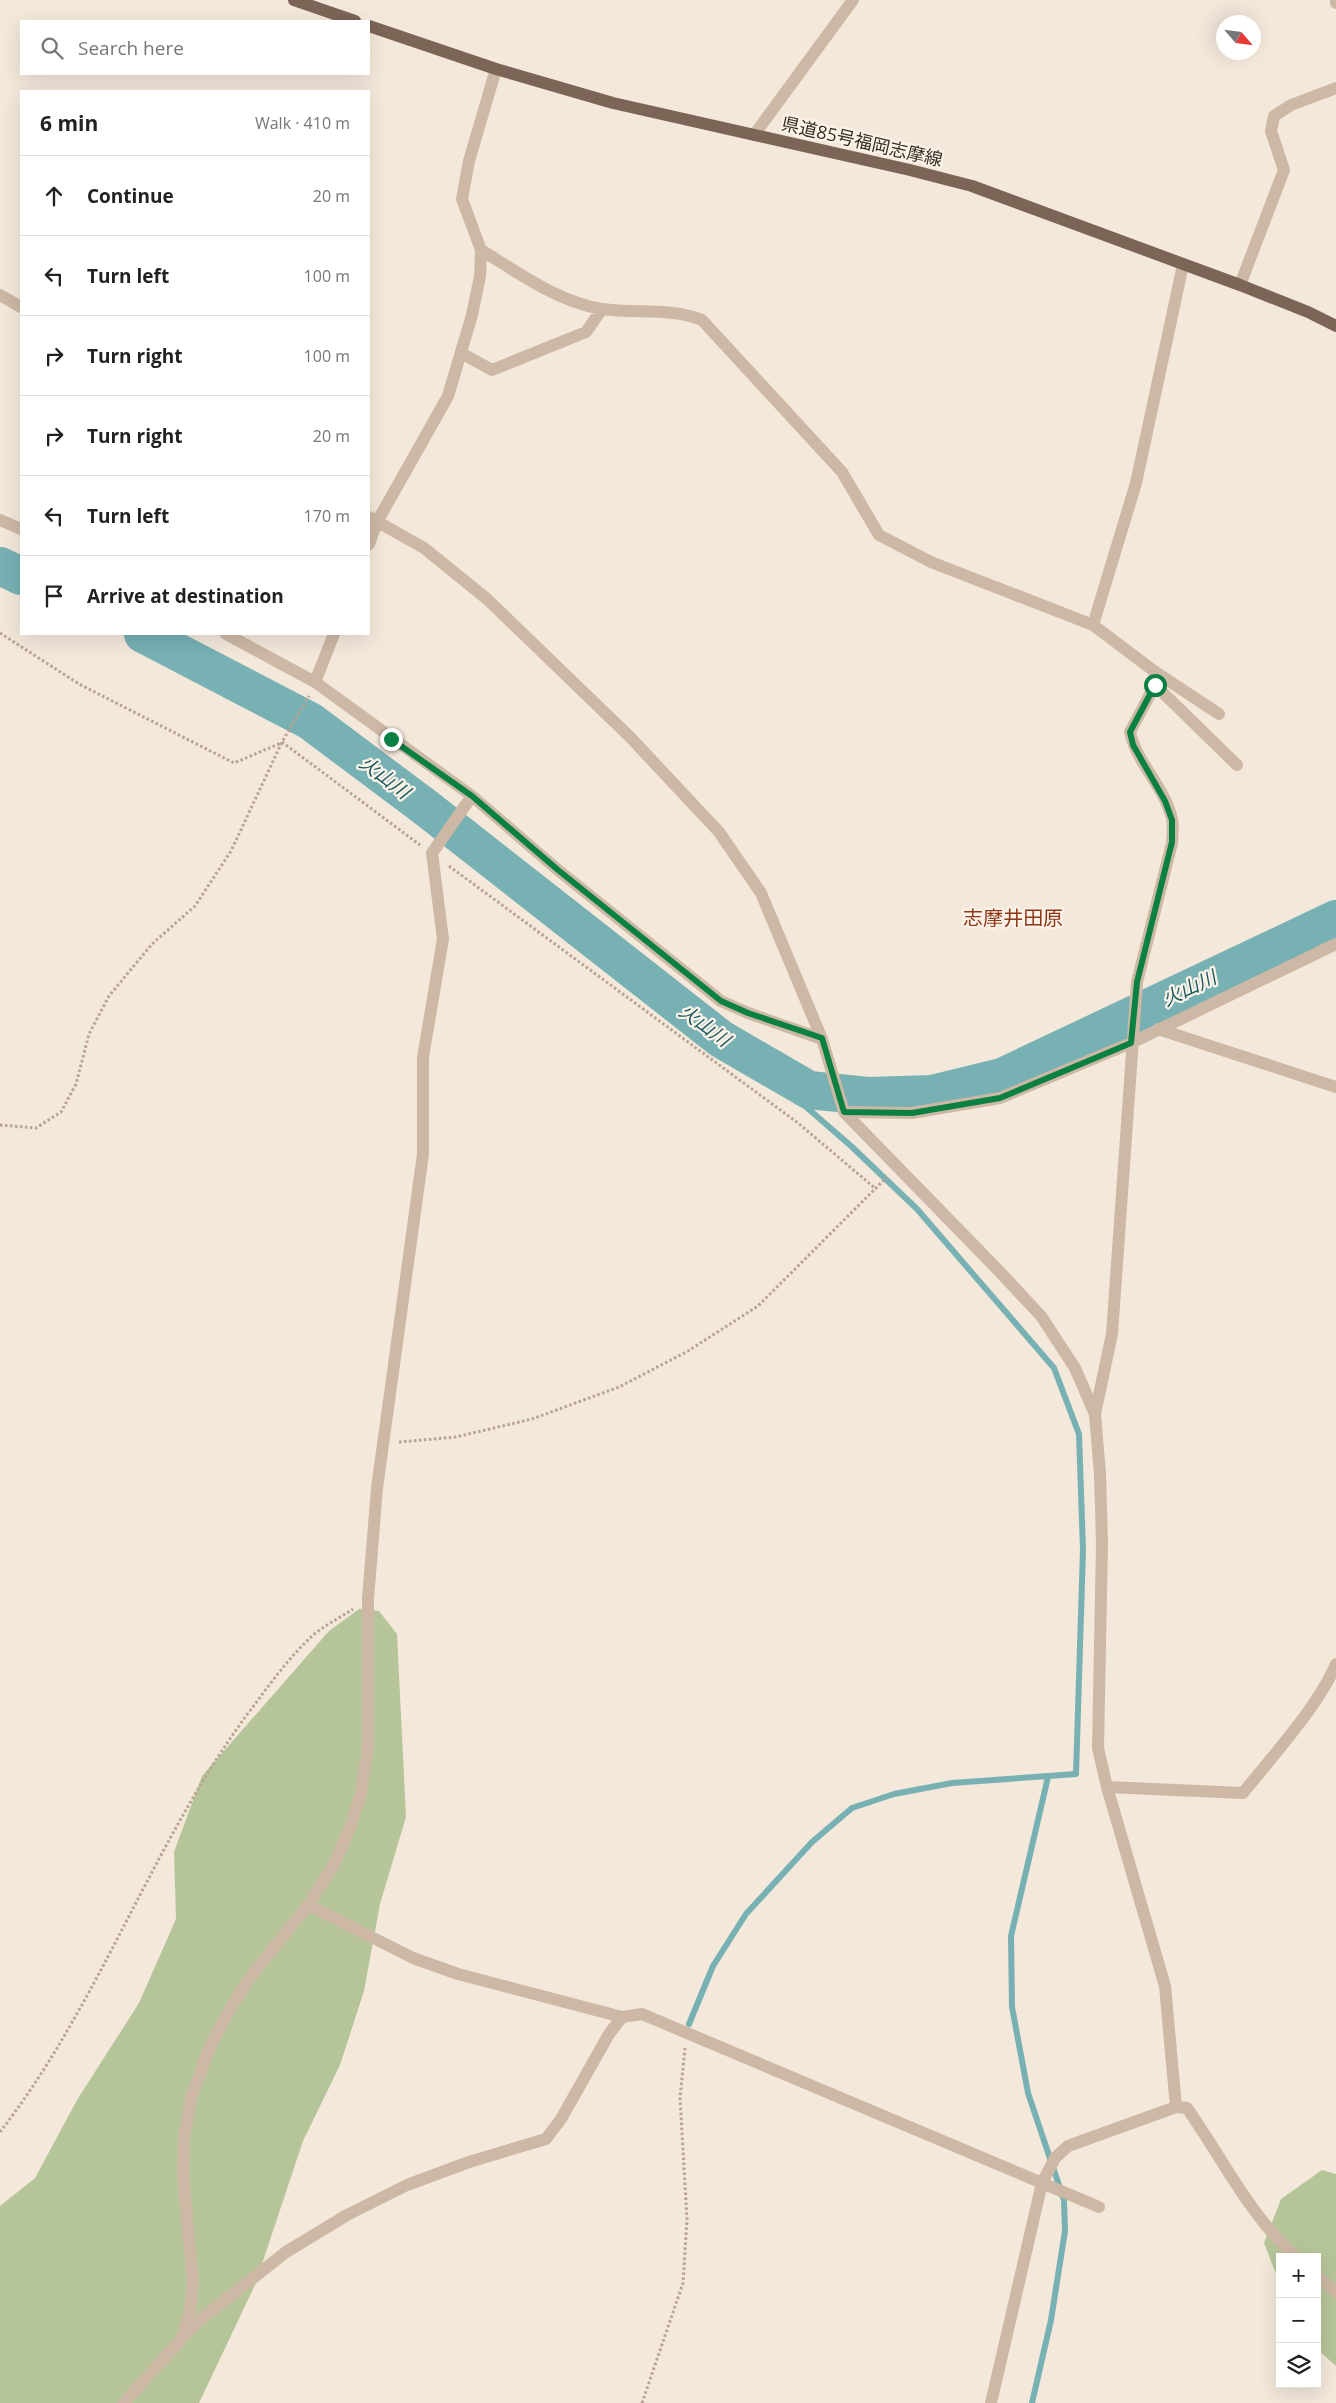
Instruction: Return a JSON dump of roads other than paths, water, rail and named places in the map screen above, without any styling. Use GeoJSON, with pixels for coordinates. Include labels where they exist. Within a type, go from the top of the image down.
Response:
{"type":"FeatureCollection","features":[{"type":"Feature","properties":{"kind":"main road"},"geometry":{"type":"LineString","coordinates":[[294,0],[352,20]]}},
{"type":"Feature","properties":{"kind":"main road","name":"県道85号福岡志摩線"},"geometry":{"type":"LineString","coordinates":[[370,26],[496,69],[613,103],[972,186],[1183,265],[1240,284],[1308,312],[1336,326]]}},
{"type":"Feature","properties":{"kind":"street"},"geometry":{"type":"LineString","coordinates":[[754,135],[853,0]]}},
{"type":"Feature","properties":{"kind":"street"},"geometry":{"type":"LineString","coordinates":[[370,538],[373,520],[448,396],[461,353],[480,276],[481,250],[462,198],[468,161],[496,69]]}},
{"type":"Feature","properties":{"kind":"street"},"geometry":{"type":"LineString","coordinates":[[1240,284],[1284,170],[1271,132],[1274,116],[1291,105],[1336,88]]}},
{"type":"Feature","properties":{"kind":"street"},"geometry":{"type":"LineString","coordinates":[[481,250],[562,298],[602,309],[687,314],[702,320],[842,472],[879,535],[931,562],[1092,625],[1154,671],[1219,714]]}},
{"type":"Feature","properties":{"kind":"street"},"geometry":{"type":"LineString","coordinates":[[1092,625],[1136,483],[1183,265]]}},
{"type":"Feature","properties":{"kind":"street"},"geometry":{"type":"LineString","coordinates":[[0,294],[20,307]]}},
{"type":"Feature","properties":{"kind":"street"},"geometry":{"type":"LineString","coordinates":[[461,353],[492,370],[586,332],[602,309]]}},
{"type":"Feature","properties":{"kind":"street"},"geometry":{"type":"LineString","coordinates":[[0,520],[20,528]]}},
{"type":"Feature","properties":{"kind":"street"},"geometry":{"type":"LineString","coordinates":[[373,520],[424,548],[486,599],[630,737],[719,832],[761,893],[822,1038],[844,1112],[1041,1316],[1074,1368],[1095,1414]]}},
{"type":"Feature","properties":{"kind":"street"},"geometry":{"type":"LineString","coordinates":[[228,635],[313,688],[472,796],[558,870],[721,1001],[748,1013],[822,1038]]}},
{"type":"Feature","properties":{"kind":"street"},"geometry":{"type":"LineString","coordinates":[[313,688],[334,635]]}},
{"type":"Feature","properties":{"kind":"street"},"geometry":{"type":"LineString","coordinates":[[1154,671],[1155,685],[1130,732],[1133,745],[1165,801],[1172,820],[1172,842],[1137,982],[1131,1043],[1112,1334],[1095,1414],[1100,1474],[1102,1543],[1098,1748],[1107,1787],[1165,1986],[1176,2107]]}},
{"type":"Feature","properties":{"kind":"street"},"geometry":{"type":"LineString","coordinates":[[1155,685],[1237,765]]}},
{"type":"Feature","properties":{"kind":"street"},"geometry":{"type":"LineString","coordinates":[[182,2338],[189,2315],[193,2284],[183,2174],[184,2138],[192,2098],[210,2046],[234,2002],[254,1972],[308,1905],[333,1866],[350,1828],[361,1793],[368,1748],[368,1599],[382,1443],[423,1154],[423,1057],[443,939],[434,849],[462,807],[472,796]]}},
{"type":"Feature","properties":{"kind":"street"},"geometry":{"type":"LineString","coordinates":[[844,1112],[912,1113],[1000,1098],[1131,1043],[1336,944]]}},
{"type":"Feature","properties":{"kind":"street"},"geometry":{"type":"LineString","coordinates":[[1158,1030],[1336,1087]]}},
{"type":"Feature","properties":{"kind":"street"},"geometry":{"type":"LineString","coordinates":[[1107,1787],[1243,1793],[1297,1725],[1331,1675],[1336,1664]]}},
{"type":"Feature","properties":{"kind":"street"},"geometry":{"type":"LineString","coordinates":[[308,1905],[413,1958],[458,1974],[622,2018],[642,2014],[1099,2207]]}},
{"type":"Feature","properties":{"kind":"street"},"geometry":{"type":"LineString","coordinates":[[124,2403],[195,2324],[286,2252],[347,2215],[416,2182],[469,2162],[546,2139],[562,2119],[609,2034],[622,2018]]}},
{"type":"Feature","properties":{"kind":"street"},"geometry":{"type":"LineString","coordinates":[[991,2403],[1042,2183],[1055,2158],[1068,2146],[1176,2107],[1187,2108],[1244,2196],[1283,2246],[1291,2253]]}},
{"type":"Feature","properties":{"kind":"street"},"geometry":{"type":"LineString","coordinates":[[1321,2279],[1336,2292]]}},
{"type":"Feature","properties":{"kind":"waterway","name":"火山川"},"geometry":{"type":"LineString","coordinates":[[0,566],[20,576]]}},
{"type":"Feature","properties":{"kind":"waterway","name":"火山川"},"geometry":{"type":"LineString","coordinates":[[145,635],[310,721],[425,807],[721,1039],[809,1090],[868,1096],[932,1094],[1002,1077],[1336,919]]}},
{"type":"Feature","properties":{"kind":"waterway"},"geometry":{"type":"LineString","coordinates":[[689,2024],[713,1966],[746,1914],[812,1842],[852,1808],[894,1794],[952,1783],[1076,1774],[1083,1550],[1079,1434],[1054,1368],[917,1209],[851,1146],[797,1099],[772,1070]]}},
{"type":"Feature","properties":{"kind":"waterway"},"geometry":{"type":"LineString","coordinates":[[1032,2403],[1051,2320],[1065,2231],[1064,2200],[1028,2093],[1012,2007],[1011,1936],[1048,1777]]}},
{"type":"Feature","properties":{"kind":"district","name":"志摩井田原"},"geometry":{"type":"Point","coordinates":[1013,918]}}]}
